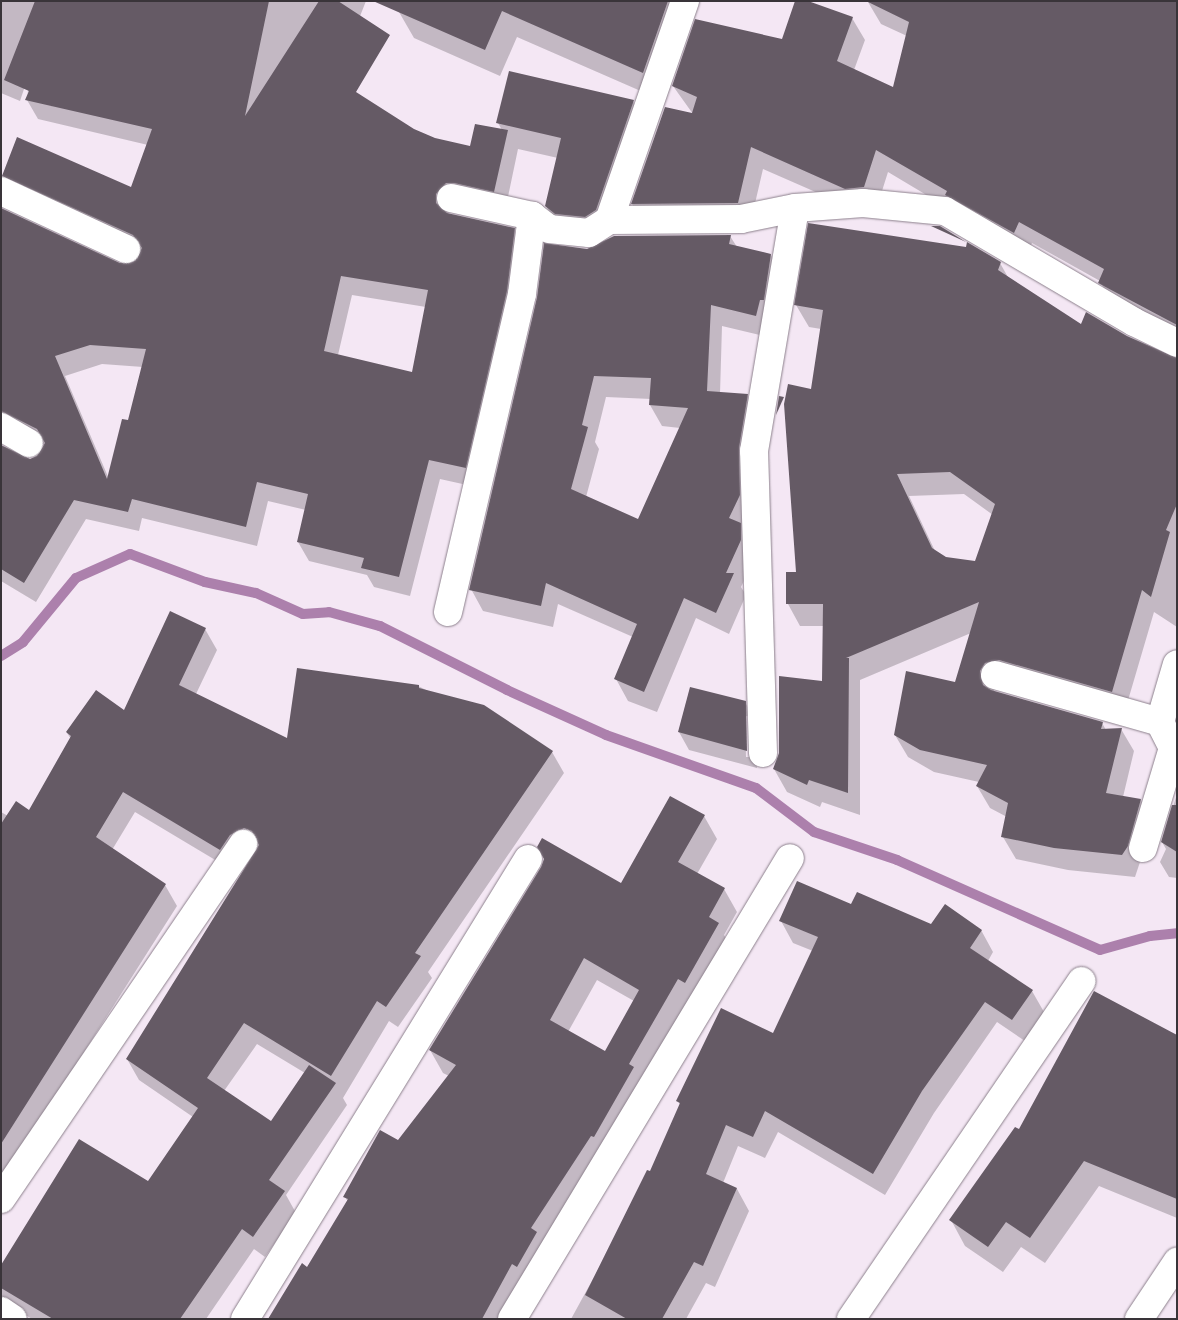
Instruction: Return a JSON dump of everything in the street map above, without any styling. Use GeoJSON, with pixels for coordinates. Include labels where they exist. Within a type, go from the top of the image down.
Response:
{"type":"FeatureCollection","features":[{"type":"Feature","properties":{"kind":"street"},"geometry":{"type":"LineString","coordinates":[[609,220],[685,1]]}},
{"type":"Feature","properties":{"kind":"street"},"geometry":{"type":"LineString","coordinates":[[1,191],[126,249]]}},
{"type":"Feature","properties":{"kind":"street"},"geometry":{"type":"LineString","coordinates":[[451,198],[532,216],[549,229],[589,233],[609,220],[741,219],[795,208],[863,202],[945,211],[1134,322],[1177,343]]}},
{"type":"Feature","properties":{"kind":"street"},"geometry":{"type":"LineString","coordinates":[[763,753],[754,451],[795,208]]}},
{"type":"Feature","properties":{"kind":"street"},"geometry":{"type":"LineString","coordinates":[[448,612],[522,294],[532,216]]}},
{"type":"Feature","properties":{"kind":"street"},"geometry":{"type":"LineString","coordinates":[[1,427],[28,443]]}},
{"type":"Feature","properties":{"kind":"street"},"geometry":{"type":"LineString","coordinates":[[1143,848],[1172,748],[1160,722],[1177,664]]}},
{"type":"Feature","properties":{"kind":"street"},"geometry":{"type":"LineString","coordinates":[[995,675],[1160,722]]}},
{"type":"Feature","properties":{"kind":"street"},"geometry":{"type":"LineString","coordinates":[[1,1199],[243,844]]}},
{"type":"Feature","properties":{"kind":"street"},"geometry":{"type":"LineString","coordinates":[[512,1319],[790,858]]}},
{"type":"Feature","properties":{"kind":"street"},"geometry":{"type":"LineString","coordinates":[[245,1319],[528,859]]}},
{"type":"Feature","properties":{"kind":"street"},"geometry":{"type":"LineString","coordinates":[[851,1319],[1082,981]]}},
{"type":"Feature","properties":{"kind":"street"},"geometry":{"type":"LineString","coordinates":[[1139,1319],[1177,1262]]}},
{"type":"Feature","properties":{"kind":"street"},"geometry":{"type":"LineString","coordinates":[[1,1311],[13,1319]]}},
{"type":"Feature","properties":{"kind":"building"},"geometry":{"type":"Polygon","coordinates":[[[35,1],[269,1],[245,116],[319,1],[338,1],[390,35],[356,92],[414,129],[435,138],[470,146],[475,124],[508,130],[494,192],[446,183],[436,194],[436,203],[447,213],[515,228],[507,291],[466,468],[429,460],[399,577],[361,568],[364,558],[297,542],[308,494],[257,482],[246,527],[132,499],[128,512],[74,500],[24,583],[1,569],[1,445],[30,459],[37,456],[45,443],[37,429],[1,411],[1,208],[120,263],[135,261],[142,248],[133,235],[2,176],[17,137],[131,187],[152,129],[25,100],[29,91],[4,80],[35,1]],[[341,276],[324,351],[412,372],[428,290],[341,276]],[[90,345],[55,356],[107,479],[122,419],[128,420],[146,349],[90,345]]]}},
{"type":"Feature","properties":{"kind":"building"},"geometry":{"type":"Polygon","coordinates":[[[373,1],[668,1],[643,73],[502,11],[485,50],[373,1]]]}},
{"type":"Feature","properties":{"kind":"building"},"geometry":{"type":"Polygon","coordinates":[[[795,1],[808,1],[853,17],[837,61],[893,87],[909,22],[866,1],[1177,1],[1177,325],[1098,283],[1104,269],[1019,222],[1014,233],[945,195],[947,191],[876,150],[864,187],[845,189],[751,147],[738,203],[631,204],[665,107],[692,113],[697,97],[672,86],[695,19],[782,39],[795,1]]]}},
{"type":"Feature","properties":{"kind":"building"},"geometry":{"type":"Polygon","coordinates":[[[509,71],[634,100],[596,210],[585,217],[555,214],[545,206],[561,138],[496,123],[509,71]]]}},
{"type":"Feature","properties":{"kind":"building"},"geometry":{"type":"Polygon","coordinates":[[[808,223],[966,247],[967,242],[1001,262],[998,270],[1081,324],[1086,312],[1127,336],[1177,358],[1177,504],[1166,530],[1170,532],[1151,597],[1142,590],[1112,692],[999,660],[985,663],[980,671],[983,685],[991,690],[1103,722],[1101,729],[1122,728],[1106,793],[1141,799],[1128,846],[1122,855],[1054,848],[1001,837],[1008,803],[976,786],[987,765],[920,750],[894,735],[906,671],[955,682],[979,602],[846,658],[849,658],[848,793],[809,780],[807,785],[773,769],[779,753],[779,676],[822,681],[823,604],[786,604],[786,572],[796,572],[784,404],[788,384],[811,389],[823,310],[794,305],[808,223]],[[950,472],[897,474],[932,548],[946,557],[975,561],[995,504],[950,472]]]}},
{"type":"Feature","properties":{"kind":"building"},"geometry":{"type":"Polygon","coordinates":[[[931,226],[940,226],[966,242],[931,226]]]}},
{"type":"Feature","properties":{"kind":"building"},"geometry":{"type":"Polygon","coordinates":[[[731,235],[729,244],[771,254],[764,300],[760,300],[756,316],[711,305],[707,391],[748,394],[739,448],[740,495],[729,518],[741,523],[741,540],[726,573],[734,573],[716,613],[684,598],[644,692],[614,679],[637,624],[546,583],[541,606],[469,590],[537,297],[544,243],[587,249],[614,236],[731,235]],[[594,376],[582,425],[588,427],[571,489],[638,519],[688,408],[649,405],[651,378],[594,376]]]}},
{"type":"Feature","properties":{"kind":"building"},"geometry":{"type":"Polygon","coordinates":[[[779,396],[784,397],[776,415],[779,396]]]}},
{"type":"Feature","properties":{"kind":"building"},"geometry":{"type":"Polygon","coordinates":[[[170,611],[206,628],[179,685],[287,738],[297,668],[419,685],[419,688],[484,705],[553,751],[415,953],[421,956],[386,1007],[377,1001],[331,1076],[244,1023],[207,1078],[271,1121],[309,1065],[336,1083],[269,1180],[285,1191],[253,1237],[242,1229],[180,1319],[53,1319],[1,1288],[1,1265],[79,1139],[148,1181],[198,1108],[126,1059],[259,845],[252,831],[244,828],[230,835],[220,850],[123,792],[96,837],[166,884],[1,1144],[1,824],[16,801],[29,810],[71,736],[66,732],[96,690],[124,710],[170,611]]]}},
{"type":"Feature","properties":{"kind":"building"},"geometry":{"type":"Polygon","coordinates":[[[690,687],[746,701],[747,751],[678,732],[690,687]]]}},
{"type":"Feature","properties":{"kind":"building"},"geometry":{"type":"Polygon","coordinates":[[[670,796],[705,815],[678,862],[725,888],[709,917],[719,923],[685,983],[678,979],[629,1064],[634,1067],[594,1137],[591,1136],[531,1228],[537,1232],[517,1267],[512,1264],[482,1319],[268,1319],[302,1263],[307,1267],[348,1199],[343,1197],[380,1130],[398,1140],[456,1065],[429,1050],[541,867],[544,859],[537,847],[542,838],[621,883],[670,796]],[[584,958],[550,1020],[605,1051],[639,990],[584,958]]]}},
{"type":"Feature","properties":{"kind":"building"},"geometry":{"type":"Polygon","coordinates":[[[1172,805],[1177,805],[1177,852],[1161,842],[1172,805]]]}},
{"type":"Feature","properties":{"kind":"building"},"geometry":{"type":"Polygon","coordinates":[[[797,881],[851,904],[857,892],[931,924],[945,904],[982,930],[970,948],[1033,990],[1012,1020],[985,1002],[922,1091],[873,1174],[765,1111],[753,1137],[726,1125],[706,1174],[737,1188],[703,1266],[694,1262],[662,1319],[627,1319],[585,1295],[647,1170],[650,1171],[680,1103],[676,1101],[721,1008],[773,1033],[818,937],[779,921],[797,881]]]}},
{"type":"Feature","properties":{"kind":"building"},"geometry":{"type":"Polygon","coordinates":[[[1094,991],[1177,1035],[1177,1199],[1084,1161],[1030,1238],[1006,1222],[988,1247],[949,1220],[1015,1127],[1019,1129],[1094,991]]]}},
{"type":"Feature","properties":{"kind":"waterway"},"geometry":{"type":"LineString","coordinates":[[1,656],[23,642],[76,578],[130,554],[205,582],[256,593],[303,614],[329,612],[380,626],[507,690],[606,735],[756,788],[814,832],[897,860],[1100,950],[1150,936],[1177,933]]}}]}
